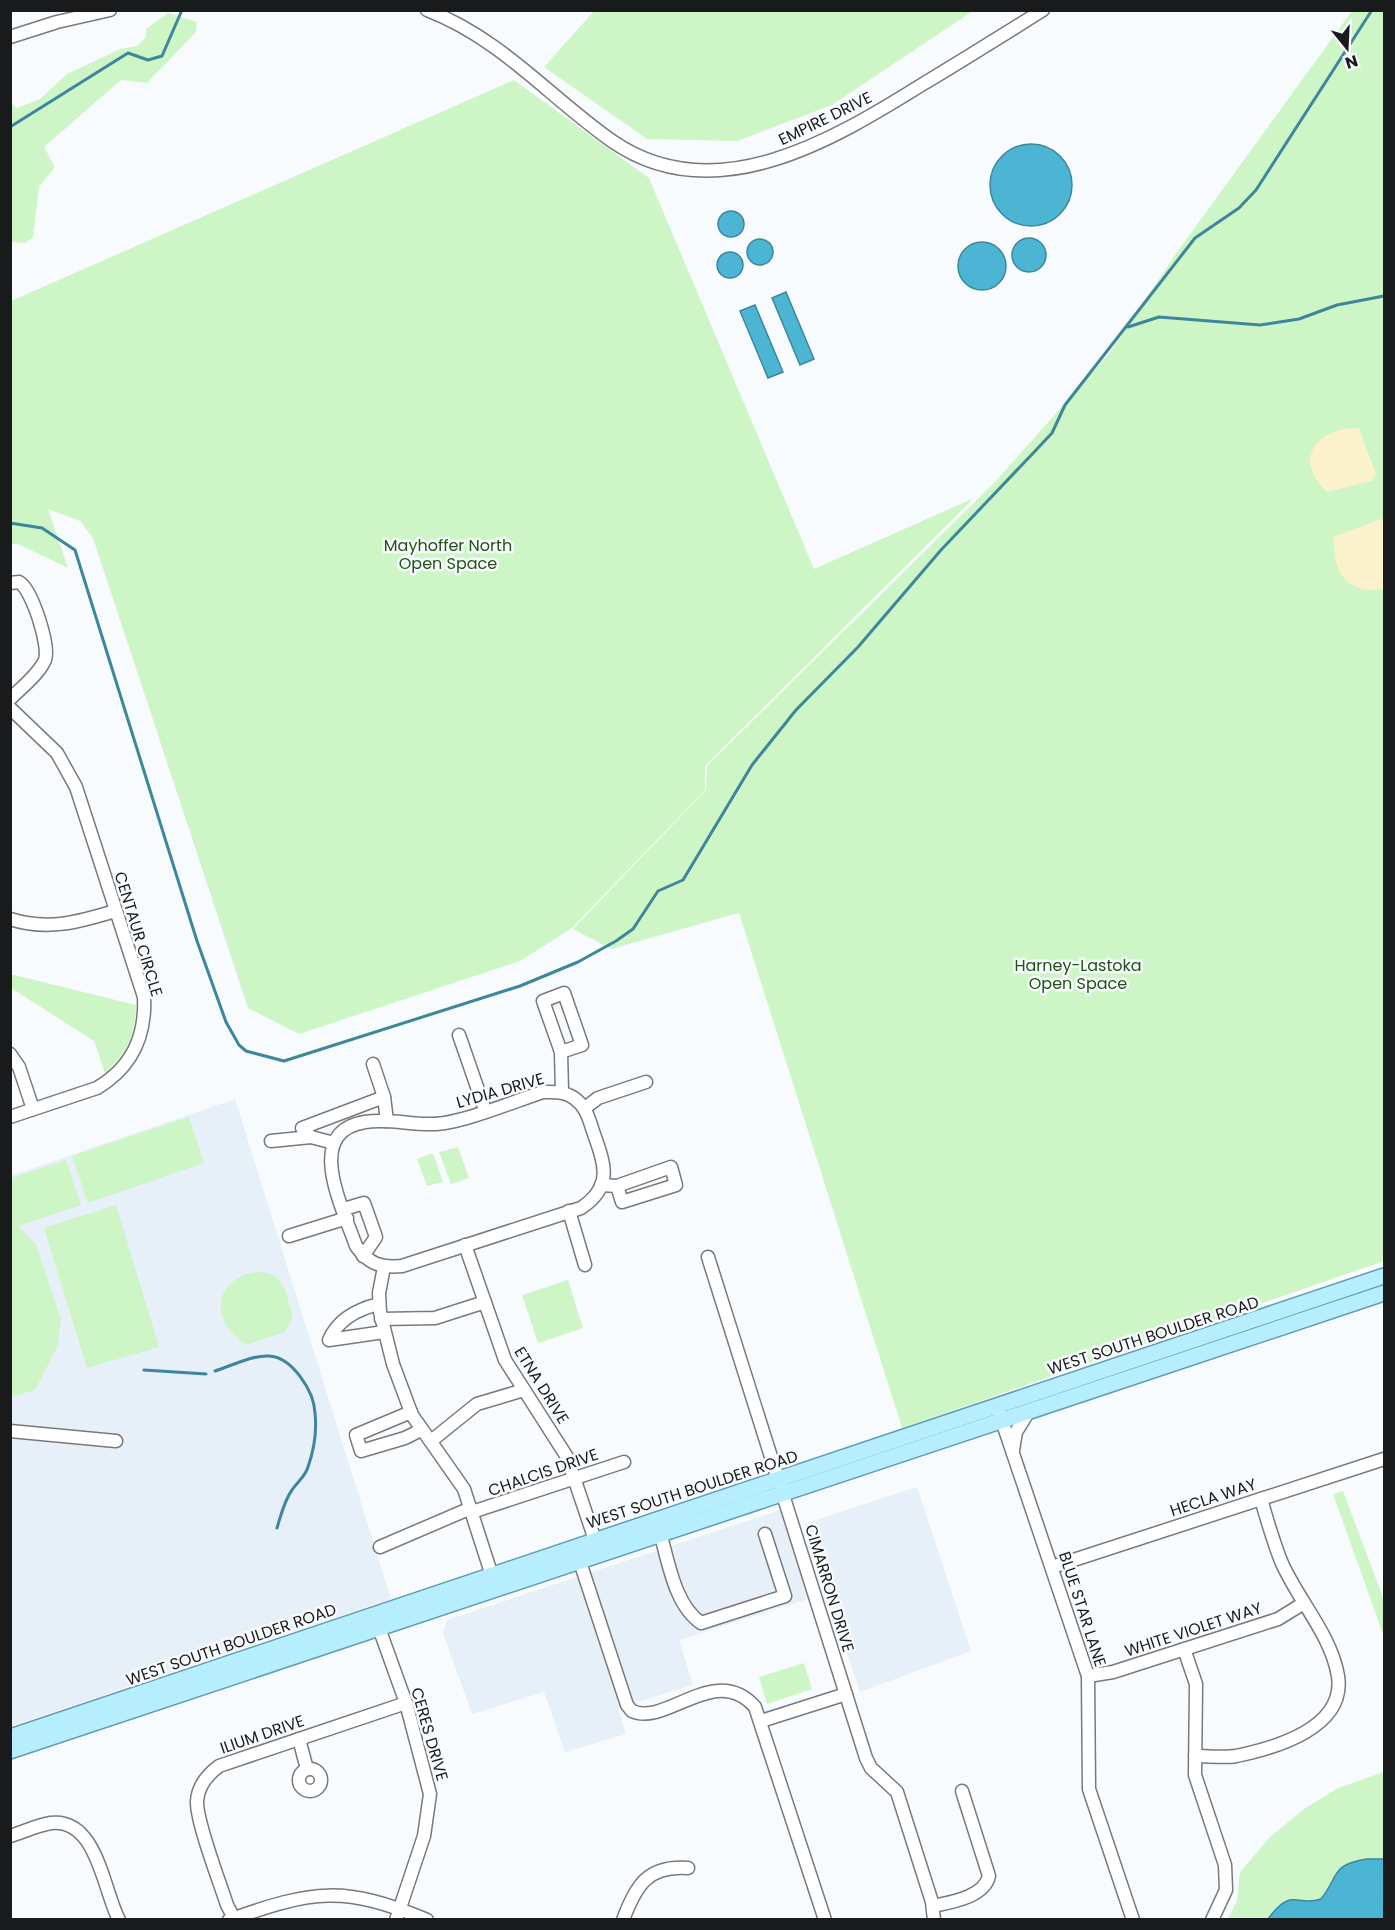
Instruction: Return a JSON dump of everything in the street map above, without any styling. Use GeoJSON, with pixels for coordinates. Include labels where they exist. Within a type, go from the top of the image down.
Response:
{"type":"FeatureCollection","features":[{"type":"Feature","properties":{"kind":"main road","name":"WEST SOUTH BOULDER ROAD"},"geometry":{"type":"LineString","coordinates":[[10,1737],[494,1581],[580,1562],[658,1527],[778,1479],[1384,1276]]}},
{"type":"Feature","properties":{"kind":"main road","name":"WEST SOUTH BOULDER ROAD"},"geometry":{"type":"LineString","coordinates":[[10,1751],[379,1628],[596,1540],[658,1527],[783,1495],[1384,1293]]}},
{"type":"Feature","properties":{"kind":"street"},"geometry":{"type":"LineString","coordinates":[[10,37],[57,22],[110,10]]}},
{"type":"Feature","properties":{"kind":"street","name":"EMPIRE DRIVE"},"geometry":{"type":"LineString","coordinates":[[427,10],[470,29],[498,48],[565,104],[631,152],[651,161],[689,169],[716,171],[772,161],[809,147],[888,105],[1043,10]]}},
{"type":"Feature","properties":{"kind":"street"},"geometry":{"type":"LineString","coordinates":[[10,583],[19,582],[28,589],[45,641],[46,657],[42,665],[10,699]]}},
{"type":"Feature","properties":{"kind":"street","name":"CENTAUR CIRCLE"},"geometry":{"type":"LineString","coordinates":[[10,708],[57,753],[76,787],[144,997],[145,1017],[136,1050],[125,1067],[97,1088],[10,1117]]}},
{"type":"Feature","properties":{"kind":"street"},"geometry":{"type":"LineString","coordinates":[[10,919],[48,926],[69,924],[115,911]]}},
{"type":"Feature","properties":{"kind":"street"},"geometry":{"type":"LineString","coordinates":[[561,1052],[582,1046],[564,993],[543,1001],[561,1052],[562,1092]]}},
{"type":"Feature","properties":{"kind":"street"},"geometry":{"type":"LineString","coordinates":[[459,1035],[485,1110]]}},
{"type":"Feature","properties":{"kind":"street"},"geometry":{"type":"LineString","coordinates":[[10,1054],[19,1067],[33,1109]]}},
{"type":"Feature","properties":{"kind":"street"},"geometry":{"type":"LineString","coordinates":[[373,1064],[384,1097],[387,1121]]}},
{"type":"Feature","properties":{"kind":"street"},"geometry":{"type":"LineString","coordinates":[[306,1132],[334,1143],[330,1158],[330,1171],[356,1246],[363,1256],[384,1267],[402,1266],[581,1208],[592,1201],[602,1185],[604,1162],[585,1108],[598,1098],[646,1082]]}},
{"type":"Feature","properties":{"kind":"street","name":"LYDIA DRIVE"},"geometry":{"type":"LineString","coordinates":[[334,1143],[350,1127],[364,1122],[435,1124],[543,1092],[562,1092],[574,1098],[585,1108]]}},
{"type":"Feature","properties":{"kind":"street"},"geometry":{"type":"LineString","coordinates":[[271,1141],[306,1132],[384,1097]]}},
{"type":"Feature","properties":{"kind":"street"},"geometry":{"type":"LineString","coordinates":[[602,1185],[617,1186]]}},
{"type":"Feature","properties":{"kind":"street"},"geometry":{"type":"LineString","coordinates":[[289,1236],[364,1203],[376,1237],[363,1256]]}},
{"type":"Feature","properties":{"kind":"street"},"geometry":{"type":"LineString","coordinates":[[569,1211],[585,1265]]}},
{"type":"Feature","properties":{"kind":"street","name":"ETNA DRIVE"},"geometry":{"type":"LineString","coordinates":[[465,1245],[505,1360],[567,1457],[596,1540]]}},
{"type":"Feature","properties":{"kind":"street","name":"CIMARRON DRIVE"},"geometry":{"type":"LineString","coordinates":[[708,1257],[871,1768],[897,1792],[933,1906],[934,1920]]}},
{"type":"Feature","properties":{"kind":"street"},"geometry":{"type":"LineString","coordinates":[[384,1267],[380,1312],[384,1332],[411,1412],[421,1430],[464,1489],[494,1581]]}},
{"type":"Feature","properties":{"kind":"street"},"geometry":{"type":"LineString","coordinates":[[384,1332],[329,1340],[334,1329],[359,1310],[435,1318],[485,1302]]}},
{"type":"Feature","properties":{"kind":"street"},"geometry":{"type":"LineString","coordinates":[[431,1441],[477,1404],[524,1390]]}},
{"type":"Feature","properties":{"kind":"street","name":"BLUE STAR LANE"},"geometry":{"type":"LineString","coordinates":[[997,1405],[1088,1676],[1089,1789],[1133,1920]]}},
{"type":"Feature","properties":{"kind":"street"},"geometry":{"type":"LineString","coordinates":[[1012,1452],[1016,1432],[1029,1411]]}},
{"type":"Feature","properties":{"kind":"street"},"geometry":{"type":"LineString","coordinates":[[411,1412],[356,1435],[362,1451],[405,1438],[421,1430]]}},
{"type":"Feature","properties":{"kind":"street"},"geometry":{"type":"LineString","coordinates":[[10,1431],[116,1440]]}},
{"type":"Feature","properties":{"kind":"street","name":"HECLA WAY"},"geometry":{"type":"LineString","coordinates":[[1052,1567],[1384,1459]]}},
{"type":"Feature","properties":{"kind":"street","name":"CHALCIS DRIVE"},"geometry":{"type":"LineString","coordinates":[[380,1547],[472,1510],[576,1480],[624,1462]]}},
{"type":"Feature","properties":{"kind":"street"},"geometry":{"type":"LineString","coordinates":[[1195,1756],[1235,1756],[1299,1737],[1322,1722],[1335,1703],[1338,1678],[1333,1658],[1281,1561],[1261,1499]]}},
{"type":"Feature","properties":{"kind":"street"},"geometry":{"type":"LineString","coordinates":[[658,1527],[682,1604],[691,1616],[701,1623],[785,1596],[765,1534]]}},
{"type":"Feature","properties":{"kind":"street"},"geometry":{"type":"LineString","coordinates":[[580,1562],[627,1705],[632,1711],[646,1714],[717,1690],[733,1691],[755,1707],[825,1920]]}},
{"type":"Feature","properties":{"kind":"street","name":"WHITE VIOLET WAY"},"geometry":{"type":"LineString","coordinates":[[1088,1676],[1113,1672],[1278,1618],[1304,1603]]}},
{"type":"Feature","properties":{"kind":"street","name":"CERES DRIVE"},"geometry":{"type":"LineString","coordinates":[[379,1628],[406,1703],[430,1794],[424,1836],[398,1914]]}},
{"type":"Feature","properties":{"kind":"street"},"geometry":{"type":"LineString","coordinates":[[1184,1649],[1196,1684],[1195,1776],[1226,1872],[1226,1890],[1212,1920]]}},
{"type":"Feature","properties":{"kind":"street"},"geometry":{"type":"LineString","coordinates":[[761,1720],[846,1694]]}},
{"type":"Feature","properties":{"kind":"street","name":"ILIUM DRIVE"},"geometry":{"type":"LineString","coordinates":[[232,1919],[197,1809],[201,1784],[219,1766],[406,1703]]}},
{"type":"Feature","properties":{"kind":"street"},"geometry":{"type":"LineString","coordinates":[[298,1739],[307,1769]]}},
{"type":"Feature","properties":{"kind":"street"},"geometry":{"type":"LineString","coordinates":[[933,1906],[977,1892],[984,1888],[989,1876],[962,1791]]}},
{"type":"Feature","properties":{"kind":"street"},"geometry":{"type":"LineString","coordinates":[[10,1836],[51,1823],[64,1824],[76,1829],[91,1845],[119,1920]]}},
{"type":"Feature","properties":{"kind":"street"},"geometry":{"type":"LineString","coordinates":[[622,1920],[631,1899],[642,1883],[655,1872],[667,1867],[688,1868]]}},
{"type":"Feature","properties":{"kind":"street"},"geometry":{"type":"LineString","coordinates":[[232,1919],[309,1896],[333,1894],[356,1896],[398,1914],[427,1920]]}},
{"type":"Feature","properties":{"kind":"shaded area"},"geometry":{"type":"Polygon","coordinates":[[[235,1099],[391,1599],[11,1726],[10,1176],[235,1099]]]}},
{"type":"Feature","properties":{"kind":"shaded area"},"geometry":{"type":"Polygon","coordinates":[[[917,1487],[971,1651],[860,1692],[804,1524],[917,1487]]]}},
{"type":"Feature","properties":{"kind":"shaded area"},"geometry":{"type":"Polygon","coordinates":[[[780,1510],[808,1599],[679,1640],[693,1685],[618,1708],[626,1734],[565,1752],[544,1692],[472,1714],[443,1633],[447,1620],[780,1510]]]}},
{"type":"Feature","properties":{"kind":"green space"},"geometry":{"type":"Polygon","coordinates":[[[594,11],[973,11],[832,105],[737,141],[647,139],[544,67],[594,11]]]}},
{"type":"Feature","properties":{"kind":"green space","name":"Harney-Lastoka Open Space"},"geometry":{"type":"Polygon","coordinates":[[[1352,11],[1384,11],[1384,1261],[902,1428],[739,913],[611,949],[573,929],[706,790],[707,766],[993,484],[1108,355],[1175,255],[1352,11]]]}},
{"type":"Feature","properties":{"kind":"green space"},"geometry":{"type":"Polygon","coordinates":[[[168,13],[197,22],[196,32],[147,83],[121,80],[44,147],[55,167],[39,187],[33,237],[25,243],[11,242],[11,104],[17,108],[40,99],[67,74],[120,49],[137,46],[146,37],[146,29],[168,13]]]}},
{"type":"Feature","properties":{"kind":"green space","name":"Mayhoffer North Open Space"},"geometry":{"type":"Polygon","coordinates":[[[514,80],[649,178],[814,569],[974,498],[705,766],[705,790],[572,928],[520,961],[299,1034],[248,1008],[93,538],[80,521],[48,509],[68,568],[18,544],[11,544],[11,301],[514,80]]]}},
{"type":"Feature","properties":{"kind":"green space"},"geometry":{"type":"Polygon","coordinates":[[[10,974],[136,1005],[132,1035],[125,1050],[105,1073],[94,1041],[11,988],[10,974]]]}},
{"type":"Feature","properties":{"kind":"green space"},"geometry":{"type":"Polygon","coordinates":[[[189,1117],[204,1163],[88,1203],[72,1156],[189,1117]]]}},
{"type":"Feature","properties":{"kind":"green space"},"geometry":{"type":"Polygon","coordinates":[[[458,1147],[469,1178],[451,1184],[439,1152],[458,1147]]]}},
{"type":"Feature","properties":{"kind":"green space"},"geometry":{"type":"Polygon","coordinates":[[[433,1153],[443,1182],[427,1186],[417,1159],[433,1153]]]}},
{"type":"Feature","properties":{"kind":"green space"},"geometry":{"type":"Polygon","coordinates":[[[66,1160],[81,1205],[18,1226],[36,1245],[61,1320],[57,1347],[35,1390],[11,1397],[11,1178],[66,1160]]]}},
{"type":"Feature","properties":{"kind":"green space"},"geometry":{"type":"Polygon","coordinates":[[[116,1205],[159,1347],[87,1368],[44,1228],[116,1205]]]}},
{"type":"Feature","properties":{"kind":"green space"},"geometry":{"type":"Polygon","coordinates":[[[257,1272],[267,1273],[279,1280],[286,1292],[293,1317],[285,1332],[246,1345],[226,1325],[221,1312],[221,1303],[227,1288],[233,1282],[240,1277],[257,1272]]]}},
{"type":"Feature","properties":{"kind":"green space"},"geometry":{"type":"Polygon","coordinates":[[[568,1280],[583,1328],[538,1343],[522,1295],[568,1280]]]}},
{"type":"Feature","properties":{"kind":"green space"},"geometry":{"type":"Polygon","coordinates":[[[1343,1491],[1384,1600],[1384,1637],[1333,1494],[1343,1491]]]}},
{"type":"Feature","properties":{"kind":"green space"},"geometry":{"type":"Polygon","coordinates":[[[804,1663],[812,1689],[767,1704],[759,1677],[804,1663]]]}},
{"type":"Feature","properties":{"kind":"green space"},"geometry":{"type":"Polygon","coordinates":[[[1384,1772],[1384,1919],[1227,1920],[1237,1901],[1240,1872],[1270,1837],[1304,1809],[1338,1788],[1384,1772]]]}},
{"type":"Feature","properties":{"kind":"sand"},"geometry":{"type":"Polygon","coordinates":[[[1359,428],[1376,474],[1372,481],[1327,492],[1311,468],[1310,457],[1314,448],[1321,439],[1331,433],[1359,428]]]}},
{"type":"Feature","properties":{"kind":"sand"},"geometry":{"type":"Polygon","coordinates":[[[1384,518],[1384,588],[1361,589],[1342,576],[1338,569],[1333,537],[1384,518]]]}},
{"type":"Feature","properties":{"kind":"water"},"geometry":{"type":"Polygon","coordinates":[[[1031,144],[1047,147],[1060,156],[1069,169],[1072,185],[1069,201],[1060,214],[1047,223],[1031,226],[1015,223],[1002,214],[993,201],[990,185],[993,169],[1002,156],[1015,147],[1031,144]]]}},
{"type":"Feature","properties":{"kind":"water"},"geometry":{"type":"Polygon","coordinates":[[[731,211],[740,215],[744,224],[740,233],[731,237],[722,233],[718,224],[722,215],[731,211]]]}},
{"type":"Feature","properties":{"kind":"water"},"geometry":{"type":"Polygon","coordinates":[[[1029,238],[1041,243],[1046,255],[1041,267],[1029,272],[1017,267],[1012,255],[1017,243],[1029,238]]]}},
{"type":"Feature","properties":{"kind":"water"},"geometry":{"type":"Polygon","coordinates":[[[760,239],[769,243],[773,252],[769,261],[760,265],[751,261],[747,252],[751,243],[760,239]]]}},
{"type":"Feature","properties":{"kind":"water"},"geometry":{"type":"Polygon","coordinates":[[[982,242],[999,249],[1006,266],[999,283],[982,290],[965,283],[958,266],[965,249],[982,242]]]}},
{"type":"Feature","properties":{"kind":"water"},"geometry":{"type":"Polygon","coordinates":[[[730,252],[739,256],[743,265],[739,274],[730,278],[721,274],[717,265],[721,256],[730,252]]]}},
{"type":"Feature","properties":{"kind":"water"},"geometry":{"type":"Polygon","coordinates":[[[786,292],[814,359],[800,365],[772,298],[786,292]]]}},
{"type":"Feature","properties":{"kind":"water"},"geometry":{"type":"Polygon","coordinates":[[[755,305],[783,372],[768,378],[740,311],[755,305]]]}},
{"type":"Feature","properties":{"kind":"water"},"geometry":{"type":"Polygon","coordinates":[[[1384,1859],[1384,1919],[1268,1919],[1276,1909],[1289,1900],[1321,1899],[1341,1868],[1355,1861],[1384,1859]]]}},
{"type":"Feature","properties":{"kind":"waterway"},"geometry":{"type":"LineString","coordinates":[[10,127],[128,53],[148,60],[162,56],[182,10]]}},
{"type":"Feature","properties":{"kind":"waterway"},"geometry":{"type":"LineString","coordinates":[[10,523],[42,528],[75,550],[197,941],[226,1022],[239,1045],[246,1051],[284,1061],[520,986],[578,962],[616,941],[633,929],[658,891],[683,880],[752,765],[796,710],[858,647],[941,550],[1052,433],[1065,405],[1195,238],[1239,208],[1256,190],[1372,10]]}},
{"type":"Feature","properties":{"kind":"waterway"},"geometry":{"type":"LineString","coordinates":[[1128,327],[1159,317],[1260,325],[1299,319],[1337,305],[1384,296]]}},
{"type":"Feature","properties":{"kind":"waterway"},"geometry":{"type":"LineString","coordinates":[[215,1371],[256,1357],[278,1358],[293,1369],[311,1395],[316,1420],[312,1454],[305,1474],[287,1499],[277,1528]]}},
{"type":"Feature","properties":{"kind":"waterway"},"geometry":{"type":"LineString","coordinates":[[144,1370],[206,1374]]}}]}
